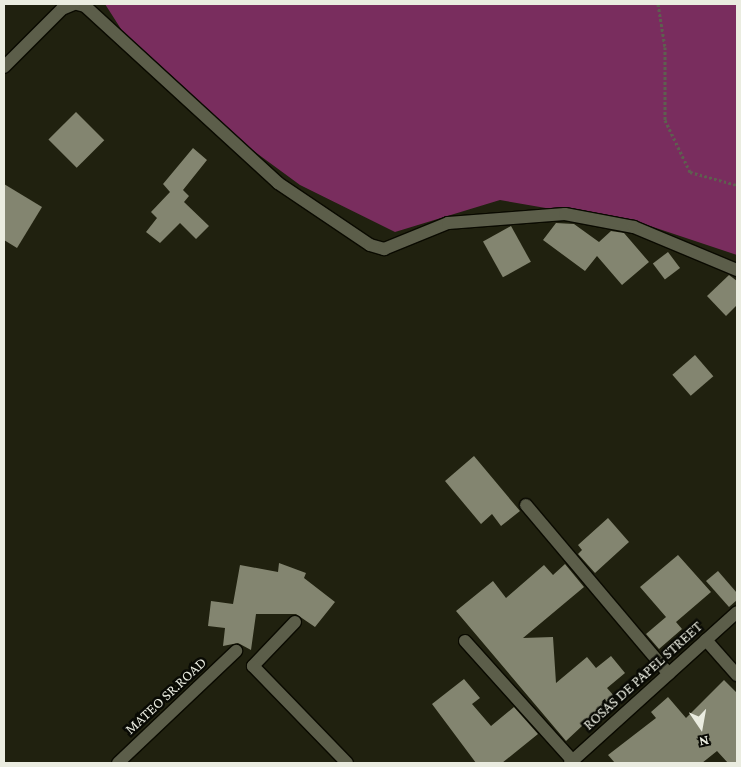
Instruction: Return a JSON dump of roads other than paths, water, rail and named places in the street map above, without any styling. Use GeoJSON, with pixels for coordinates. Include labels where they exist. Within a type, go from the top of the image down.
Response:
{"type":"FeatureCollection","features":[{"type":"Feature","properties":{"kind":"street"},"geometry":{"type":"LineString","coordinates":[[4,67],[62,9],[75,4],[85,6],[278,183],[370,245],[390,248],[448,223],[565,214],[634,227],[737,270]]}},
{"type":"Feature","properties":{"kind":"street"},"geometry":{"type":"LineString","coordinates":[[526,505],[669,674]]}},
{"type":"Feature","properties":{"kind":"street","name":"ROSAS DE PAPEL STREET"},"geometry":{"type":"LineString","coordinates":[[571,762],[737,612]]}},
{"type":"Feature","properties":{"kind":"street"},"geometry":{"type":"LineString","coordinates":[[295,622],[253,666],[347,763]]}},
{"type":"Feature","properties":{"kind":"street"},"geometry":{"type":"LineString","coordinates":[[706,640],[737,674]]}},
{"type":"Feature","properties":{"kind":"street"},"geometry":{"type":"LineString","coordinates":[[465,641],[571,762]]}},
{"type":"Feature","properties":{"kind":"street","name":"MATEO SR.ROAD"},"geometry":{"type":"LineString","coordinates":[[118,763],[236,651]]}}]}
